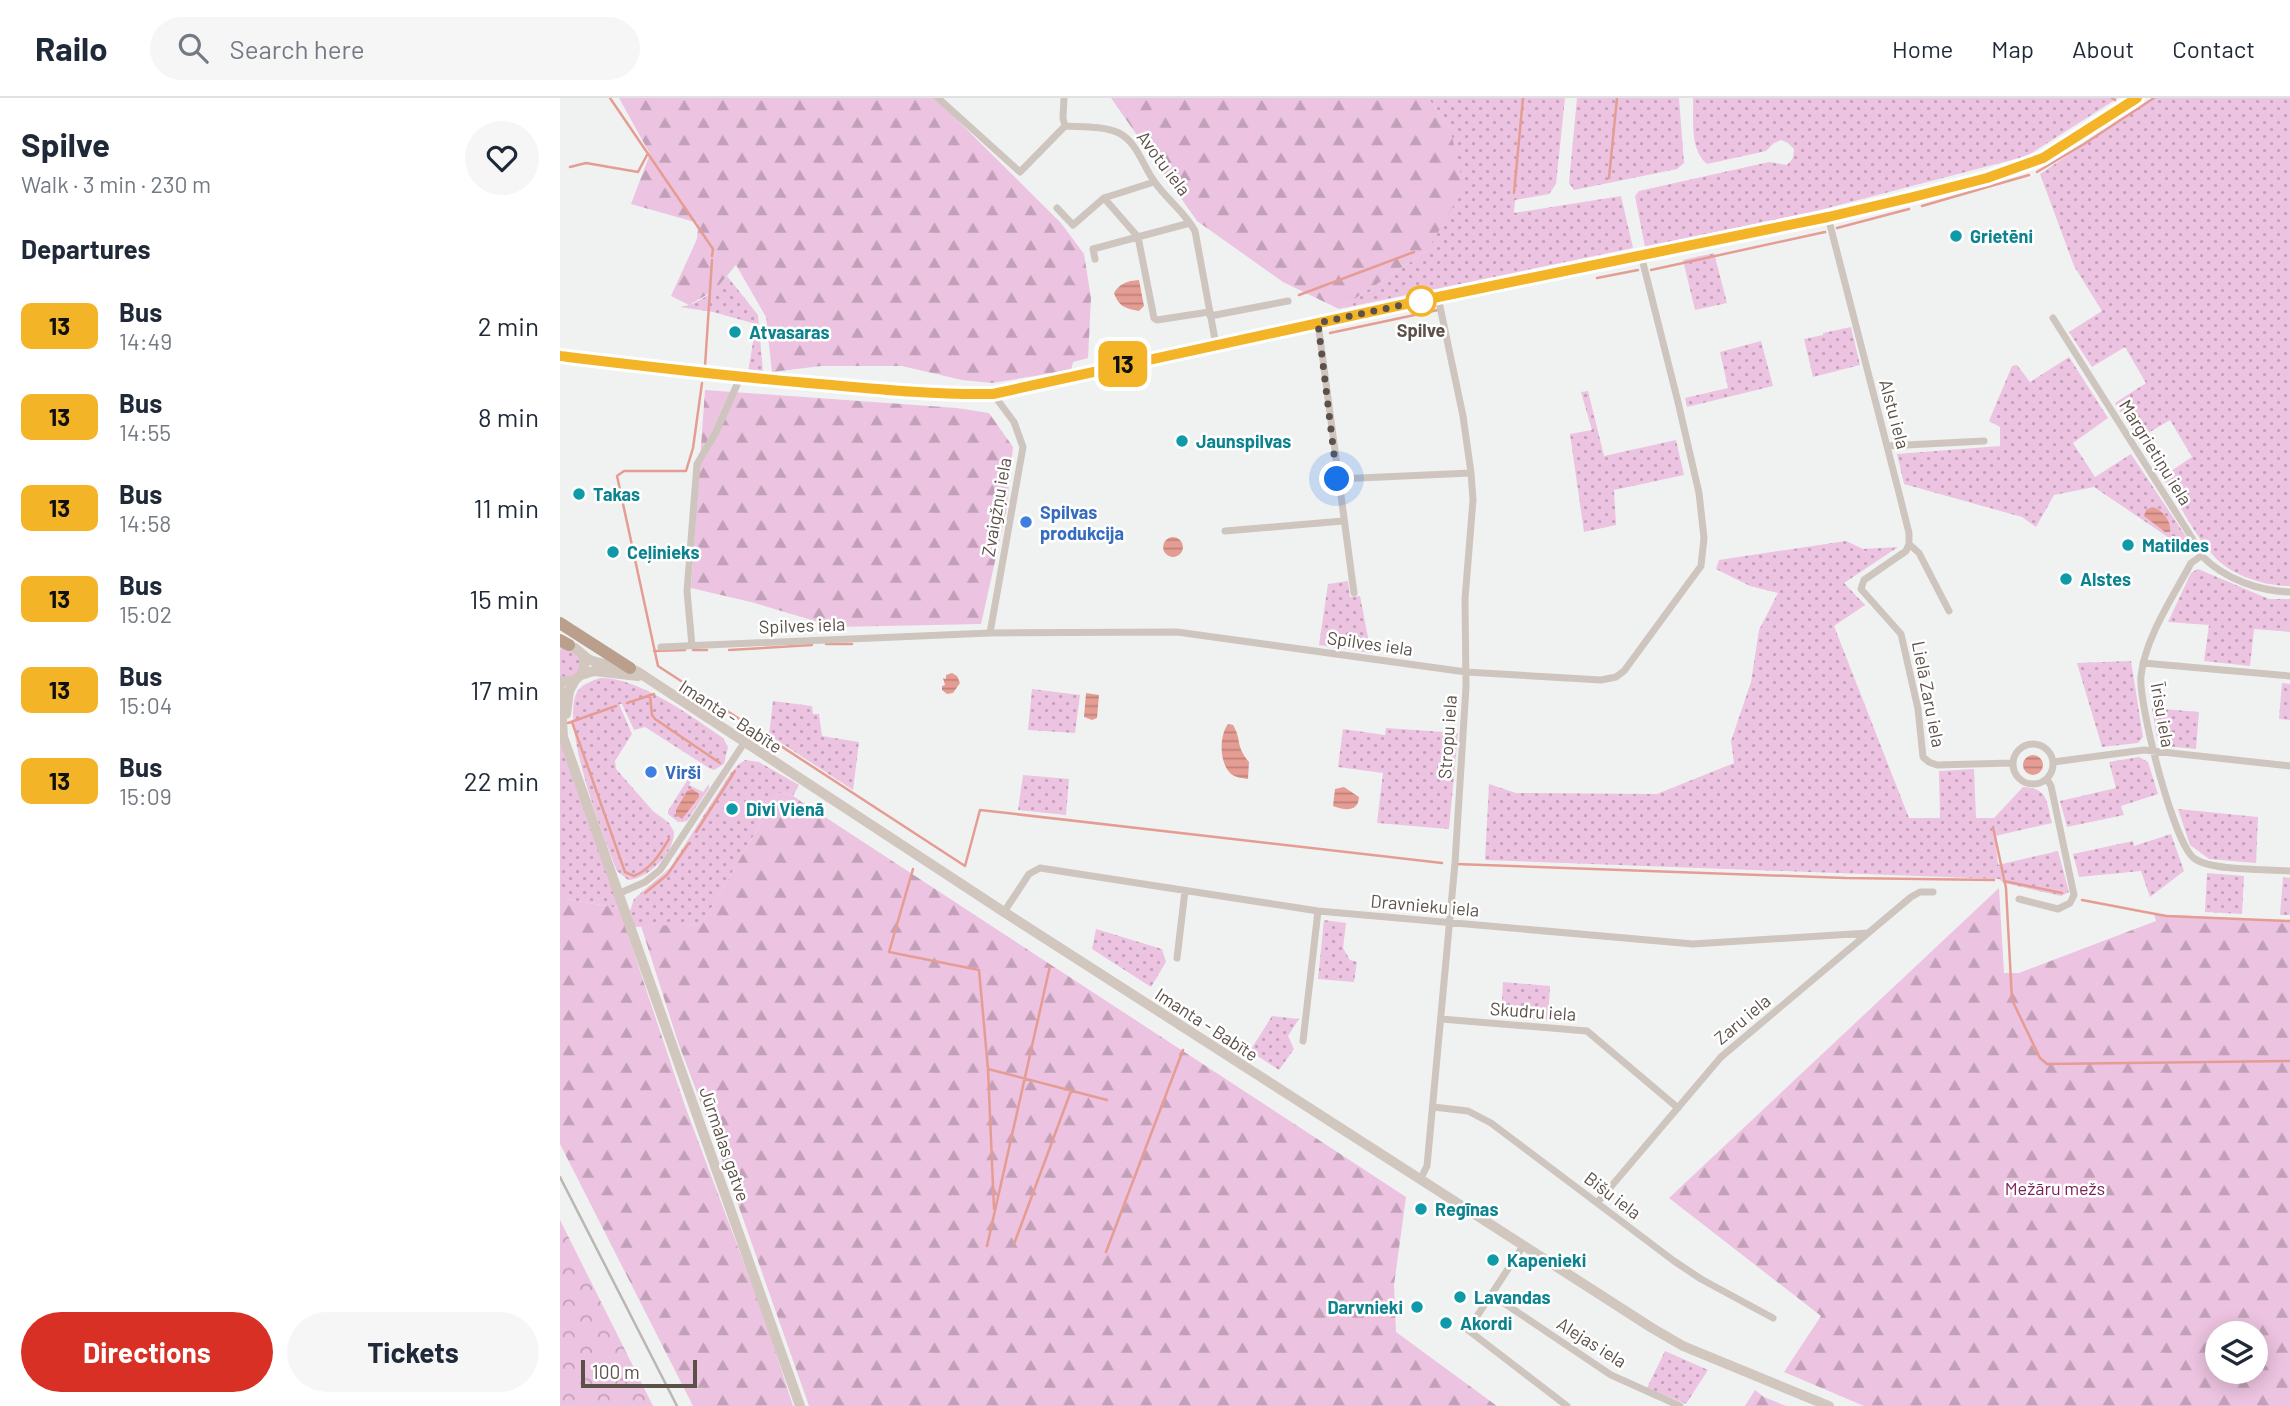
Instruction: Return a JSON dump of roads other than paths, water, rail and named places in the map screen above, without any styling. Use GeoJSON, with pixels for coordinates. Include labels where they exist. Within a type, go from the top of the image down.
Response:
{"type":"FeatureCollection","features":[{"type":"Feature","properties":{"kind":"highway"},"geometry":{"type":"LineString","coordinates":[[560,623],[630,668]]}},
{"type":"Feature","properties":{"kind":"main road"},"geometry":{"type":"LineString","coordinates":[[560,356],[740,378],[905,392],[993,394],[1438,297],[1828,217],[1987,178],[2043,158],[2137,98]]}},
{"type":"Feature","properties":{"kind":"main road","name":"Imanta - Babīte"},"geometry":{"type":"LineString","coordinates":[[563,644],[577,648],[595,662],[630,668],[1666,1337],[1829,1406]]}},
{"type":"Feature","properties":{"kind":"main road"},"geometry":{"type":"LineString","coordinates":[[561,725],[569,691],[585,668],[583,655]]}},
{"type":"Feature","properties":{"kind":"main road","name":"Imanta - Babīte"},"geometry":{"type":"LineString","coordinates":[[560,681],[578,678],[594,671],[645,678]]}},
{"type":"Feature","properties":{"kind":"main road"},"geometry":{"type":"LineString","coordinates":[[560,690],[561,725]]}},
{"type":"Feature","properties":{"kind":"main road","name":"Jūrmalas gatve"},"geometry":{"type":"LineString","coordinates":[[561,725],[800,1406]]}},
{"type":"Feature","properties":{"kind":"street"},"geometry":{"type":"LineString","coordinates":[[938,98],[1020,172],[1066,126],[1063,118],[1064,98]]}},
{"type":"Feature","properties":{"kind":"street","name":"Avotu iela"},"geometry":{"type":"LineString","coordinates":[[1066,126],[1119,133],[1133,145],[1154,183],[1191,223],[1195,231],[1216,345]]}},
{"type":"Feature","properties":{"kind":"street"},"geometry":{"type":"LineString","coordinates":[[1057,208],[1073,225],[1098,201],[1154,183]]}},
{"type":"Feature","properties":{"kind":"street"},"geometry":{"type":"LineString","coordinates":[[1104,198],[1138,237],[1154,318],[1157,320],[1288,301]]}},
{"type":"Feature","properties":{"kind":"street","name":"Alstu iela"},"geometry":{"type":"LineString","coordinates":[[1828,217],[1909,533],[1909,544],[1919,553],[1949,611]]}},
{"type":"Feature","properties":{"kind":"street"},"geometry":{"type":"LineString","coordinates":[[1095,259],[1093,249],[1191,223]]}},
{"type":"Feature","properties":{"kind":"street","name":"Spilves iela"},"geometry":{"type":"LineString","coordinates":[[661,647],[990,632],[1177,632],[1466,672],[1601,680],[1616,677],[1629,664],[1701,566],[1704,538],[1699,493],[1641,255]]}},
{"type":"Feature","properties":{"kind":"street","name":"Stropu iela"},"geometry":{"type":"LineString","coordinates":[[1420,1180],[1427,1166],[1455,863],[1466,672],[1465,599],[1473,500],[1463,416],[1438,297]]}},
{"type":"Feature","properties":{"kind":"street","name":"Margrietiņu iela"},"geometry":{"type":"LineString","coordinates":[[2053,318],[2201,555],[2221,571],[2242,582],[2269,591],[2290,592]]}},
{"type":"Feature","properties":{"kind":"street"},"geometry":{"type":"LineString","coordinates":[[1318,323],[1354,593]]}},
{"type":"Feature","properties":{"kind":"street"},"geometry":{"type":"LineString","coordinates":[[692,646],[687,591],[697,464],[715,434],[740,378]]}},
{"type":"Feature","properties":{"kind":"street","name":"Zvaigžņu iela"},"geometry":{"type":"LineString","coordinates":[[990,632],[1023,447],[1014,422],[993,394]]}},
{"type":"Feature","properties":{"kind":"street"},"geometry":{"type":"LineString","coordinates":[[1887,446],[1984,442]]}},
{"type":"Feature","properties":{"kind":"street"},"geometry":{"type":"LineString","coordinates":[[1337,479],[1471,473]]}},
{"type":"Feature","properties":{"kind":"street"},"geometry":{"type":"LineString","coordinates":[[1225,531],[1343,521]]}},
{"type":"Feature","properties":{"kind":"street","name":"Lielā Zaru iela"},"geometry":{"type":"LineString","coordinates":[[1909,544],[1906,551],[1864,580],[1861,589],[1901,634],[1917,709],[1923,757],[1937,765],[2012,763]]}},
{"type":"Feature","properties":{"kind":"street","name":"Īrisu iela"},"geometry":{"type":"LineString","coordinates":[[2201,555],[2191,563],[2147,646],[2140,678],[2153,751],[2186,850],[2195,859],[2217,866],[2290,871]]}},
{"type":"Feature","properties":{"kind":"street"},"geometry":{"type":"LineString","coordinates":[[2143,663],[2290,676]]}},
{"type":"Feature","properties":{"kind":"street"},"geometry":{"type":"LineString","coordinates":[[620,893],[645,882],[660,870],[744,743]]}},
{"type":"Feature","properties":{"kind":"street"},"geometry":{"type":"LineString","coordinates":[[2032,743],[2042,746],[2050,753],[2053,762],[2052,772],[2038,784],[2020,780],[2012,763],[2015,753],[2022,746],[2032,743]]}},
{"type":"Feature","properties":{"kind":"street"},"geometry":{"type":"LineString","coordinates":[[2053,762],[2144,750],[2290,766]]}},
{"type":"Feature","properties":{"kind":"street"},"geometry":{"type":"LineString","coordinates":[[2019,899],[2058,909],[2070,903],[2074,895],[2047,779]]}},
{"type":"Feature","properties":{"kind":"street","name":"Dravnieku iela"},"geometry":{"type":"LineString","coordinates":[[1004,912],[1029,874],[1040,868],[1318,911],[1693,944],[1868,933]]}},
{"type":"Feature","properties":{"kind":"street"},"geometry":{"type":"LineString","coordinates":[[1177,958],[1185,891]]}},
{"type":"Feature","properties":{"kind":"street","name":"Zaru iela"},"geometry":{"type":"LineString","coordinates":[[1597,1203],[1721,1057],[1911,897],[1920,892],[1933,892]]}},
{"type":"Feature","properties":{"kind":"street"},"geometry":{"type":"LineString","coordinates":[[1303,1041],[1318,911]]}},
{"type":"Feature","properties":{"kind":"street","name":"Skudru iela"},"geometry":{"type":"LineString","coordinates":[[1441,1019],[1587,1031],[1678,1108]]}},
{"type":"Feature","properties":{"kind":"street","name":"Bišu iela"},"geometry":{"type":"LineString","coordinates":[[1433,1107],[1468,1111],[1490,1123],[1701,1279],[1773,1318]]}},
{"type":"Feature","properties":{"kind":"street"},"geometry":{"type":"LineString","coordinates":[[1523,1246],[1468,1331],[1567,1406]]}},
{"type":"Feature","properties":{"kind":"street","name":"Alejas iela"},"geometry":{"type":"LineString","coordinates":[[1492,1294],[1611,1375],[1680,1406]]}},
{"type":"Feature","properties":{"kind":"waterway"},"geometry":{"type":"LineString","coordinates":[[610,98],[713,249],[712,256]]}},
{"type":"Feature","properties":{"kind":"waterway"},"geometry":{"type":"LineString","coordinates":[[1514,193],[1523,98]]}},
{"type":"Feature","properties":{"kind":"waterway"},"geometry":{"type":"LineString","coordinates":[[1609,178],[1617,98]]}},
{"type":"Feature","properties":{"kind":"waterway"},"geometry":{"type":"LineString","coordinates":[[2037,172],[2154,98]]}},
{"type":"Feature","properties":{"kind":"waterway"},"geometry":{"type":"LineString","coordinates":[[570,167],[586,163],[638,172],[647,155]]}},
{"type":"Feature","properties":{"kind":"waterway"},"geometry":{"type":"LineString","coordinates":[[1922,206],[2029,175]]}},
{"type":"Feature","properties":{"kind":"waterway"},"geometry":{"type":"LineString","coordinates":[[1837,228],[1909,209]]}},
{"type":"Feature","properties":{"kind":"waterway"},"geometry":{"type":"LineString","coordinates":[[1651,270],[1825,232]]}},
{"type":"Feature","properties":{"kind":"waterway"},"geometry":{"type":"LineString","coordinates":[[1299,295],[1414,252]]}},
{"type":"Feature","properties":{"kind":"waterway"},"geometry":{"type":"LineString","coordinates":[[705,366],[712,260]]}},
{"type":"Feature","properties":{"kind":"waterway"},"geometry":{"type":"LineString","coordinates":[[1597,278],[1638,270]]}},
{"type":"Feature","properties":{"kind":"waterway"},"geometry":{"type":"LineString","coordinates":[[1330,333],[1438,310]]}},
{"type":"Feature","properties":{"kind":"waterway"},"geometry":{"type":"LineString","coordinates":[[702,383],[693,448],[686,471],[624,471],[617,476],[658,666],[965,866],[980,810],[1442,863]]}},
{"type":"Feature","properties":{"kind":"waterway"},"geometry":{"type":"LineString","coordinates":[[826,644],[852,644]]}},
{"type":"Feature","properties":{"kind":"waterway"},"geometry":{"type":"LineString","coordinates":[[729,650],[812,645]]}},
{"type":"Feature","properties":{"kind":"waterway"},"geometry":{"type":"LineString","coordinates":[[654,651],[685,650]]}},
{"type":"Feature","properties":{"kind":"waterway"},"geometry":{"type":"LineString","coordinates":[[693,650],[707,650]]}},
{"type":"Feature","properties":{"kind":"waterway"},"geometry":{"type":"LineString","coordinates":[[627,703],[654,694]]}},
{"type":"Feature","properties":{"kind":"waterway"},"geometry":{"type":"LineString","coordinates":[[650,695],[652,715],[655,719],[720,763]]}},
{"type":"Feature","properties":{"kind":"waterway"},"geometry":{"type":"LineString","coordinates":[[568,723],[616,706]]}},
{"type":"Feature","properties":{"kind":"waterway"},"geometry":{"type":"LineString","coordinates":[[572,722],[625,872],[634,876],[645,869],[669,839]]}},
{"type":"Feature","properties":{"kind":"waterway"},"geometry":{"type":"LineString","coordinates":[[696,832],[735,771]]}},
{"type":"Feature","properties":{"kind":"waterway"},"geometry":{"type":"LineString","coordinates":[[1993,827],[2006,888],[2012,1000],[2040,1058],[2047,1064],[2290,1061]]}},
{"type":"Feature","properties":{"kind":"waterway"},"geometry":{"type":"LineString","coordinates":[[645,893],[667,875],[689,843]]}},
{"type":"Feature","properties":{"kind":"waterway"},"geometry":{"type":"LineString","coordinates":[[1455,864],[1846,878],[1994,880]]}},
{"type":"Feature","properties":{"kind":"waterway"},"geometry":{"type":"LineString","coordinates":[[913,869],[889,952],[979,970],[988,1069],[994,1209]]}},
{"type":"Feature","properties":{"kind":"waterway"},"geometry":{"type":"LineString","coordinates":[[2004,881],[2062,893]]}},
{"type":"Feature","properties":{"kind":"waterway"},"geometry":{"type":"LineString","coordinates":[[2082,900],[2166,916],[2290,921]]}},
{"type":"Feature","properties":{"kind":"waterway"},"geometry":{"type":"LineString","coordinates":[[987,1246],[1050,966]]}},
{"type":"Feature","properties":{"kind":"waterway"},"geometry":{"type":"LineString","coordinates":[[1106,1252],[1183,1050]]}},
{"type":"Feature","properties":{"kind":"waterway"},"geometry":{"type":"LineString","coordinates":[[988,1069],[1107,1100]]}},
{"type":"Feature","properties":{"kind":"waterway"},"geometry":{"type":"LineString","coordinates":[[1014,1244],[1071,1091]]}},
{"type":"Feature","properties":{"kind":"railway"},"geometry":{"type":"LineString","coordinates":[[560,1177],[677,1406]]}},
{"type":"Feature","properties":{"kind":"place","name":"Grietēni"},"geometry":{"type":"Point","coordinates":[1956,236]}},
{"type":"Feature","properties":{"kind":"place","name":"Spilve"},"geometry":{"type":"Point","coordinates":[1421,301]}},
{"type":"Feature","properties":{"kind":"place","name":"Atvasaras"},"geometry":{"type":"Point","coordinates":[735,332]}},
{"type":"Feature","properties":{"kind":"place","name":"Jaunspilvas"},"geometry":{"type":"Point","coordinates":[1182,441]}},
{"type":"Feature","properties":{"kind":"place","name":"Takas"},"geometry":{"type":"Point","coordinates":[579,494]}},
{"type":"Feature","properties":{"kind":"place","name":"Spilvas produkcija"},"geometry":{"type":"Point","coordinates":[1026,522]}},
{"type":"Feature","properties":{"kind":"place","name":"Matildes"},"geometry":{"type":"Point","coordinates":[2128,545]}},
{"type":"Feature","properties":{"kind":"place","name":"Ceļinieks"},"geometry":{"type":"Point","coordinates":[613,552]}},
{"type":"Feature","properties":{"kind":"place","name":"Alstes"},"geometry":{"type":"Point","coordinates":[2066,579]}},
{"type":"Feature","properties":{"kind":"place","name":"Virši"},"geometry":{"type":"Point","coordinates":[651,772]}},
{"type":"Feature","properties":{"kind":"place","name":"Divi Vienā"},"geometry":{"type":"Point","coordinates":[732,809]}},
{"type":"Feature","properties":{"kind":"place","name":"Regīnas"},"geometry":{"type":"Point","coordinates":[1421,1209]}},
{"type":"Feature","properties":{"kind":"place","name":"Kapenieki"},"geometry":{"type":"Point","coordinates":[1493,1260]}},
{"type":"Feature","properties":{"kind":"place","name":"Lavandas"},"geometry":{"type":"Point","coordinates":[1460,1297]}},
{"type":"Feature","properties":{"kind":"place","name":"Darvnieki"},"geometry":{"type":"Point","coordinates":[1417,1307]}},
{"type":"Feature","properties":{"kind":"place","name":"Akordi"},"geometry":{"type":"Point","coordinates":[1446,1323]}},
{"type":"Feature","properties":{"kind":"park label","name":"Mežāru mežs"},"geometry":{"type":"Point","coordinates":[2055,1188]}}]}
